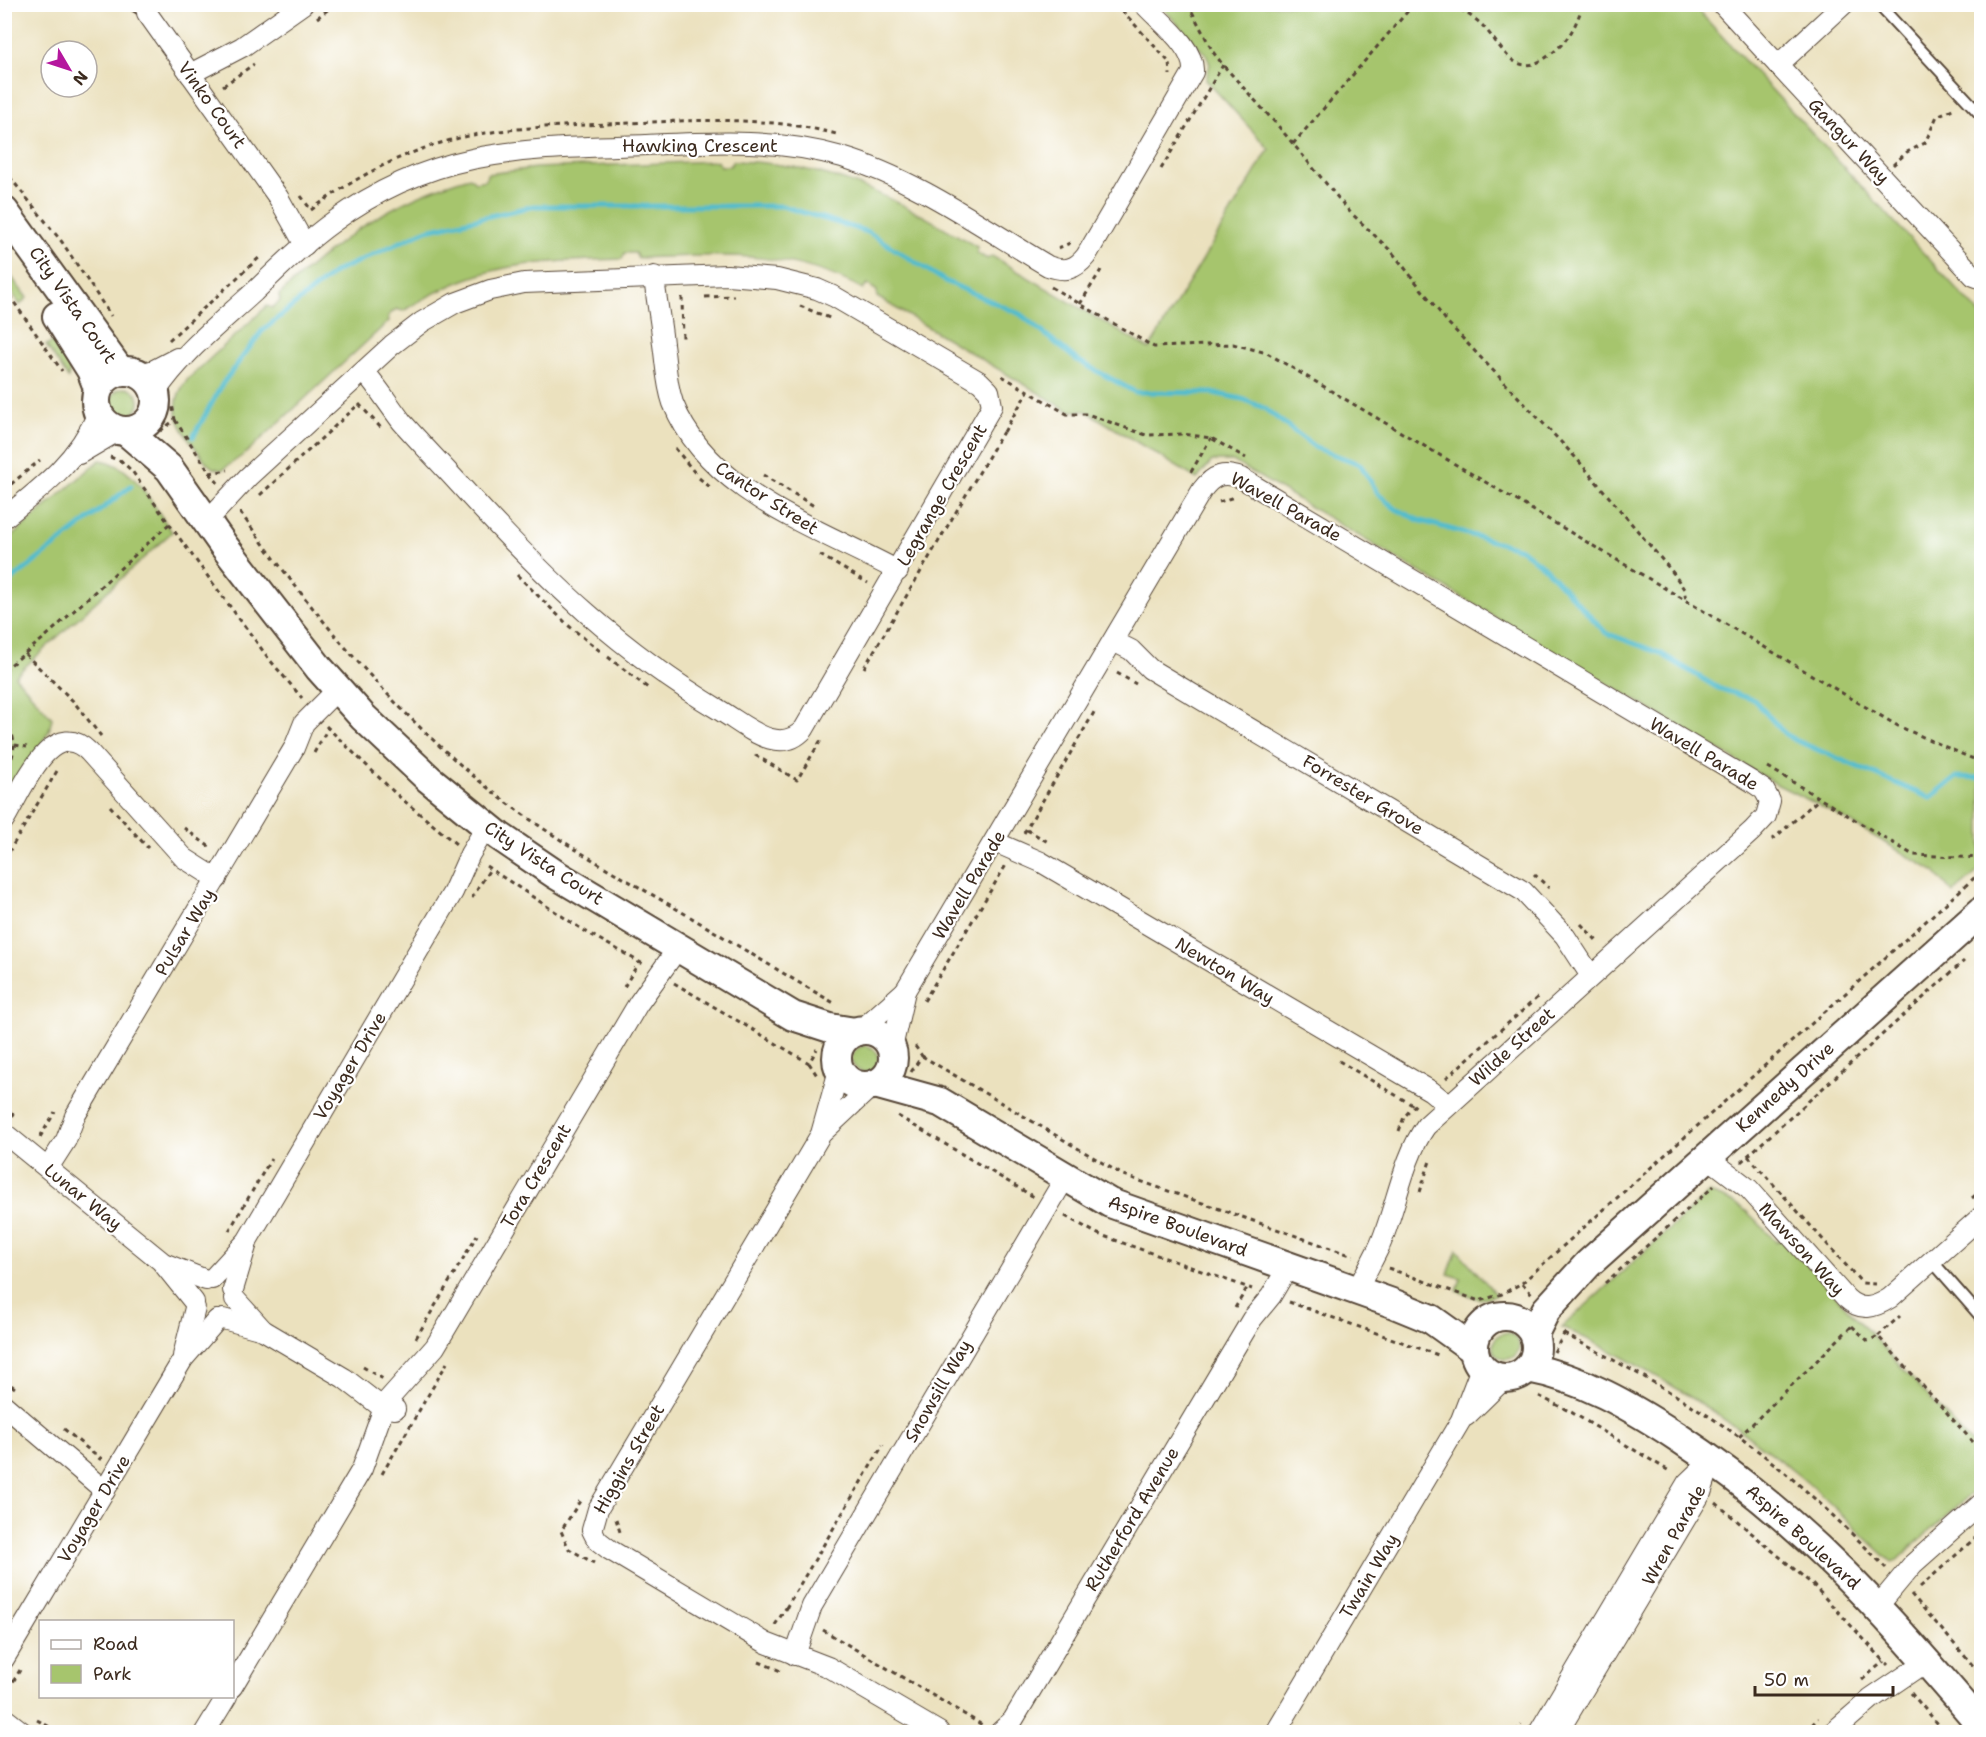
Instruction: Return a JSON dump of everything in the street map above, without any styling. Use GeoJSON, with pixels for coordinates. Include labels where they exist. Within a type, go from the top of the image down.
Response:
{"type":"FeatureCollection","features":[{"type":"Feature","properties":{"kind":"street"},"geometry":{"type":"LineString","coordinates":[[195,81],[303,4]]}},
{"type":"Feature","properties":{"kind":"street","name":"Hawking Crescent"},"geometry":{"type":"LineString","coordinates":[[4,518],[131,404],[154,370],[190,351],[311,240],[345,213],[388,188],[427,171],[480,156],[546,148],[749,142],[799,147],[870,167],[915,188],[1048,266],[1065,270],[1072,269],[1086,256],[1193,72],[1192,61],[1184,48],[1144,4]]}},
{"type":"Feature","properties":{"kind":"street","name":"Gangur Way"},"geometry":{"type":"LineString","coordinates":[[1722,4],[1974,276],[1982,279]]}},
{"type":"Feature","properties":{"kind":"street"},"geometry":{"type":"LineString","coordinates":[[1778,65],[1844,4]]}},
{"type":"Feature","properties":{"kind":"street","name":"Vinko Court"},"geometry":{"type":"LineString","coordinates":[[140,9],[311,240]]}},
{"type":"Feature","properties":{"kind":"street"},"geometry":{"type":"LineString","coordinates":[[195,81],[219,80],[242,47]]}},
{"type":"Feature","properties":{"kind":"street","name":"Vinko Court"},"geometry":{"type":"LineString","coordinates":[[278,197],[300,218],[311,240]]}},
{"type":"Feature","properties":{"kind":"street","name":"City Vista Court"},"geometry":{"type":"LineString","coordinates":[[4,211],[131,404],[169,468],[301,646],[341,693],[429,779],[493,831],[555,874],[793,1016]]}},
{"type":"Feature","properties":{"kind":"street","name":"City Vista Court"},"geometry":{"type":"LineString","coordinates":[[4,241],[72,338],[131,404]]}},
{"type":"Feature","properties":{"kind":"street","name":"Cantor Street"},"geometry":{"type":"LineString","coordinates":[[661,276],[675,297],[663,344]]}},
{"type":"Feature","properties":{"kind":"street","name":"Cantor Street"},"geometry":{"type":"LineString","coordinates":[[661,276],[665,370],[673,402],[691,436],[708,459],[744,487],[842,545],[883,577]]}},
{"type":"Feature","properties":{"kind":"street","name":"Legrange Crescent"},"geometry":{"type":"LineString","coordinates":[[202,515],[242,472],[422,322],[456,303],[490,290],[524,283],[661,276],[752,276],[795,283],[836,297],[980,382],[989,391],[993,401],[986,422],[883,577],[804,729],[788,741],[775,741],[681,686],[634,654],[589,617],[530,560],[359,375]]}},
{"type":"Feature","properties":{"kind":"street","name":"Legrange Crescent"},"geometry":{"type":"LineString","coordinates":[[359,375],[369,394],[402,421]]}},
{"type":"Feature","properties":{"kind":"street","name":"Wavell Parade"},"geometry":{"type":"LineString","coordinates":[[892,1051],[906,991],[1207,483],[1225,473],[1242,478],[1764,790],[1768,796],[1769,807],[1761,822],[1695,883]]}},
{"type":"Feature","properties":{"kind":"street","name":"Forrester Grove"},"geometry":{"type":"LineString","coordinates":[[1110,646],[1131,650],[1150,669],[1515,885],[1528,895],[1565,936],[1587,952],[1596,971]]}},
{"type":"Feature","properties":{"kind":"street","name":"Pulsar Way"},"geometry":{"type":"LineString","coordinates":[[42,1164],[66,1140],[75,1116],[294,748],[341,693]]}},
{"type":"Feature","properties":{"kind":"street"},"geometry":{"type":"LineString","coordinates":[[4,820],[44,755],[56,744],[67,739],[84,747],[165,837],[220,873]]}},
{"type":"Feature","properties":{"kind":"street","name":"Voyager Drive"},"geometry":{"type":"LineString","coordinates":[[209,1280],[247,1240],[453,892],[470,854],[493,831]]}},
{"type":"Feature","properties":{"kind":"street","name":"Newton Way"},"geometry":{"type":"LineString","coordinates":[[998,836],[1019,842],[1041,862],[1431,1091],[1442,1111]]}},
{"type":"Feature","properties":{"kind":"street","name":"Wilde Street"},"geometry":{"type":"LineString","coordinates":[[1363,1293],[1383,1261],[1418,1140],[1442,1111],[1695,883]]}},
{"type":"Feature","properties":{"kind":"street","name":"Kennedy Drive"},"geometry":{"type":"LineString","coordinates":[[1498,1318],[1523,1342],[1593,1276],[1728,1159],[1977,922]]}},
{"type":"Feature","properties":{"kind":"street","name":"Tora Crescent"},"geometry":{"type":"LineString","coordinates":[[234,1684],[362,1469],[381,1449],[390,1405],[425,1377],[435,1347],[673,944]]}},
{"type":"Feature","properties":{"kind":"street","name":"Wavell Parade"},"geometry":{"type":"LineString","coordinates":[[858,1031],[906,991]]}},
{"type":"Feature","properties":{"kind":"street"},"geometry":{"type":"LineString","coordinates":[[793,1016],[830,1028],[880,1034],[892,1051],[890,1072],[874,1085],[864,1086],[849,1082],[832,1072],[793,1016]]}},
{"type":"Feature","properties":{"kind":"street"},"geometry":{"type":"LineString","coordinates":[[832,1072],[842,1041],[858,1031]]}},
{"type":"Feature","properties":{"kind":"street","name":"Aspire Boulevard"},"geometry":{"type":"LineString","coordinates":[[892,1051],[939,1102],[1110,1203],[1431,1319],[1523,1342],[1591,1387],[1650,1419],[1712,1460],[1798,1528],[1873,1600],[1982,1726]]}},
{"type":"Feature","properties":{"kind":"street","name":"Higgins Street"},"geometry":{"type":"LineString","coordinates":[[821,1134],[832,1072]]}},
{"type":"Feature","properties":{"kind":"street","name":"Aspire Boulevard"},"geometry":{"type":"LineString","coordinates":[[874,1085],[939,1102]]}},
{"type":"Feature","properties":{"kind":"street","name":"Higgins Street"},"geometry":{"type":"LineString","coordinates":[[874,1085],[821,1134],[598,1509],[592,1530],[602,1544],[776,1648],[791,1664],[828,1667],[939,1732]]}},
{"type":"Feature","properties":{"kind":"street","name":"Lunar Way"},"geometry":{"type":"LineString","coordinates":[[4,1133],[161,1261],[194,1305]]}},
{"type":"Feature","properties":{"kind":"street","name":"Mawson Way"},"geometry":{"type":"LineString","coordinates":[[1728,1159],[1749,1189],[1846,1298],[1862,1308],[1877,1307],[1890,1298]]}},
{"type":"Feature","properties":{"kind":"street","name":"Snowsill Way"},"geometry":{"type":"LineString","coordinates":[[776,1648],[806,1614],[1065,1178]]}},
{"type":"Feature","properties":{"kind":"street"},"geometry":{"type":"LineString","coordinates":[[1890,1298],[1982,1216]]}},
{"type":"Feature","properties":{"kind":"street","name":"Voyager Drive"},"geometry":{"type":"LineString","coordinates":[[234,1294],[247,1240]]}},
{"type":"Feature","properties":{"kind":"street","name":"Lunar Way"},"geometry":{"type":"LineString","coordinates":[[161,1261],[209,1280]]}},
{"type":"Feature","properties":{"kind":"street","name":"Rutherford Avenue"},"geometry":{"type":"LineString","coordinates":[[1002,1728],[1252,1319],[1271,1296],[1279,1264]]}},
{"type":"Feature","properties":{"kind":"street"},"geometry":{"type":"LineString","coordinates":[[263,1330],[224,1281],[209,1280],[196,1289],[194,1305],[204,1318],[263,1330],[349,1369],[377,1390],[390,1405]]}},
{"type":"Feature","properties":{"kind":"street"},"geometry":{"type":"LineString","coordinates":[[220,1320],[232,1311],[234,1294]]}},
{"type":"Feature","properties":{"kind":"street","name":"Voyager Drive"},"geometry":{"type":"LineString","coordinates":[[183,1359],[194,1305]]}},
{"type":"Feature","properties":{"kind":"street"},"geometry":{"type":"LineString","coordinates":[[1498,1318],[1477,1332],[1523,1342]]}},
{"type":"Feature","properties":{"kind":"street","name":"Aspire Boulevard"},"geometry":{"type":"LineString","coordinates":[[1431,1319],[1498,1318]]}},
{"type":"Feature","properties":{"kind":"street","name":"Voyager Drive"},"geometry":{"type":"LineString","coordinates":[[4,1659],[183,1359],[220,1320]]}},
{"type":"Feature","properties":{"kind":"street","name":"Twain Way"},"geometry":{"type":"LineString","coordinates":[[1276,1732],[1461,1420],[1523,1342]]}},
{"type":"Feature","properties":{"kind":"street"},"geometry":{"type":"LineString","coordinates":[[4,1405],[55,1447],[108,1485]]}},
{"type":"Feature","properties":{"kind":"street","name":"Wren Parade"},"geometry":{"type":"LineString","coordinates":[[1539,1732],[1712,1460]]}},
{"type":"Feature","properties":{"kind":"street","name":"Wren Parade"},"geometry":{"type":"LineString","coordinates":[[1558,1732],[1694,1488]]}},
{"type":"Feature","properties":{"kind":"street"},"geometry":{"type":"LineString","coordinates":[[1873,1600],[1982,1503]]}},
{"type":"Feature","properties":{"kind":"street","name":"Snowsill Way"},"geometry":{"type":"LineString","coordinates":[[791,1664],[806,1614]]}},
{"type":"Feature","properties":{"kind":"street"},"geometry":{"type":"LineString","coordinates":[[1833,1732],[1923,1656]]}},
{"type":"Feature","properties":{"kind":"street"},"geometry":{"type":"LineString","coordinates":[[205,1732],[226,1698]]}},
{"type":"Feature","properties":{"kind":"street"},"geometry":{"type":"LineString","coordinates":[[4,1718],[20,1732]]}},
{"type":"Feature","properties":{"kind":"street"},"geometry":{"type":"LineString","coordinates":[[4,1727],[20,1732]]}},
{"type":"Feature","properties":{"kind":"lane"},"geometry":{"type":"LineString","coordinates":[[1878,4],[1982,116]]}},
{"type":"Feature","properties":{"kind":"lane"},"geometry":{"type":"LineString","coordinates":[[1932,1261],[1982,1318]]}},
{"type":"Feature","properties":{"kind":"path"},"geometry":{"type":"LineString","coordinates":[[1116,4],[1169,62],[1170,76]]}},
{"type":"Feature","properties":{"kind":"path"},"geometry":{"type":"LineString","coordinates":[[1188,4],[1213,52],[1222,64],[1349,211],[1392,252],[1449,324],[1577,459],[1674,574],[1684,589],[1686,600]]}},
{"type":"Feature","properties":{"kind":"path"},"geometry":{"type":"LineString","coordinates":[[1293,144],[1414,4]]}},
{"type":"Feature","properties":{"kind":"path"},"geometry":{"type":"LineString","coordinates":[[1453,4],[1480,24],[1499,50],[1516,63],[1529,66],[1543,61],[1563,45],[1573,32],[1583,4]]}},
{"type":"Feature","properties":{"kind":"path"},"geometry":{"type":"LineString","coordinates":[[1198,106],[1222,64]]}},
{"type":"Feature","properties":{"kind":"path"},"geometry":{"type":"LineString","coordinates":[[1881,176],[1907,152],[1925,143],[1937,116],[1954,110],[1966,99]]}},
{"type":"Feature","properties":{"kind":"path"},"geometry":{"type":"LineString","coordinates":[[4,170],[38,209],[112,317]]}},
{"type":"Feature","properties":{"kind":"path"},"geometry":{"type":"LineString","coordinates":[[298,191],[311,210],[300,218]]}},
{"type":"Feature","properties":{"kind":"path"},"geometry":{"type":"LineString","coordinates":[[1058,248],[1071,243]]}},
{"type":"Feature","properties":{"kind":"path"},"geometry":{"type":"LineString","coordinates":[[167,342],[265,253]]}},
{"type":"Feature","properties":{"kind":"path"},"geometry":{"type":"LineString","coordinates":[[4,288],[64,374]]}},
{"type":"Feature","properties":{"kind":"path"},"geometry":{"type":"LineString","coordinates":[[704,297],[744,296]]}},
{"type":"Feature","properties":{"kind":"path"},"geometry":{"type":"LineString","coordinates":[[684,347],[675,297],[693,297]]}},
{"type":"Feature","properties":{"kind":"path"},"geometry":{"type":"LineString","coordinates":[[793,303],[838,322]]}},
{"type":"Feature","properties":{"kind":"path"},"geometry":{"type":"LineString","coordinates":[[997,373],[1067,414],[1087,414],[1146,435],[1183,434],[1211,438],[1253,462]]}},
{"type":"Feature","properties":{"kind":"path"},"geometry":{"type":"LineString","coordinates":[[858,678],[1028,391]]}},
{"type":"Feature","properties":{"kind":"path"},"geometry":{"type":"LineString","coordinates":[[257,497],[369,394]]}},
{"type":"Feature","properties":{"kind":"path"},"geometry":{"type":"LineString","coordinates":[[131,404],[210,473],[242,472]]}},
{"type":"Feature","properties":{"kind":"path"},"geometry":{"type":"LineString","coordinates":[[986,422],[1003,432]]}},
{"type":"Feature","properties":{"kind":"path"},"geometry":{"type":"LineString","coordinates":[[4,490],[41,459]]}},
{"type":"Feature","properties":{"kind":"path"},"geometry":{"type":"LineString","coordinates":[[4,670],[44,638],[169,524],[132,471],[121,461]]}},
{"type":"Feature","properties":{"kind":"path"},"geometry":{"type":"LineString","coordinates":[[758,472],[824,512]]}},
{"type":"Feature","properties":{"kind":"path"},"geometry":{"type":"LineString","coordinates":[[240,512],[249,505]]}},
{"type":"Feature","properties":{"kind":"path"},"geometry":{"type":"LineString","coordinates":[[1117,673],[1138,685]]}},
{"type":"Feature","properties":{"kind":"path"},"geometry":{"type":"LineString","coordinates":[[4,720],[13,734],[15,745],[13,758],[4,774]]}},
{"type":"Feature","properties":{"kind":"path"},"geometry":{"type":"LineString","coordinates":[[783,771],[797,780],[821,739]]}},
{"type":"Feature","properties":{"kind":"path"},"geometry":{"type":"LineString","coordinates":[[1758,761],[1913,855],[1982,858]]}},
{"type":"Feature","properties":{"kind":"path"},"geometry":{"type":"LineString","coordinates":[[1772,840],[1820,798]]}},
{"type":"Feature","properties":{"kind":"path"},"geometry":{"type":"LineString","coordinates":[[1523,1342],[1982,871]]}},
{"type":"Feature","properties":{"kind":"path"},"geometry":{"type":"LineString","coordinates":[[1593,1276],[1972,954]]}},
{"type":"Feature","properties":{"kind":"path"},"geometry":{"type":"LineString","coordinates":[[621,993],[640,962]]}},
{"type":"Feature","properties":{"kind":"path"},"geometry":{"type":"LineString","coordinates":[[922,1056],[1123,1175],[1383,1261],[1479,1300],[1502,1294],[1523,1342],[1534,1394],[1581,1417],[1694,1488],[1749,1529],[1813,1585],[1945,1732]]}},
{"type":"Feature","properties":{"kind":"path"},"geometry":{"type":"LineString","coordinates":[[809,1064],[832,1072]]}},
{"type":"Feature","properties":{"kind":"path"},"geometry":{"type":"LineString","coordinates":[[223,1241],[277,1149]]}},
{"type":"Feature","properties":{"kind":"path"},"geometry":{"type":"LineString","coordinates":[[1419,1194],[1434,1150]]}},
{"type":"Feature","properties":{"kind":"path"},"geometry":{"type":"LineString","coordinates":[[1728,1159],[1862,1284],[1890,1298],[1878,1336],[1868,1341],[1852,1326]]}},
{"type":"Feature","properties":{"kind":"path"},"geometry":{"type":"LineString","coordinates":[[413,1343],[480,1230]]}},
{"type":"Feature","properties":{"kind":"path"},"geometry":{"type":"LineString","coordinates":[[1739,1437],[1852,1326],[1858,1319],[1862,1308]]}},
{"type":"Feature","properties":{"kind":"path"},"geometry":{"type":"LineString","coordinates":[[1523,1342],[1564,1334],[1523,1342]]}},
{"type":"Feature","properties":{"kind":"path"},"geometry":{"type":"LineString","coordinates":[[1878,1336],[1982,1452]]}},
{"type":"Feature","properties":{"kind":"path"},"geometry":{"type":"LineString","coordinates":[[349,1369],[383,1379],[385,1377]]}},
{"type":"Feature","properties":{"kind":"path"},"geometry":{"type":"LineString","coordinates":[[4,1380],[22,1394]]}},
{"type":"Feature","properties":{"kind":"path"},"geometry":{"type":"LineString","coordinates":[[57,1423],[100,1459],[106,1449]]}},
{"type":"Feature","properties":{"kind":"path"},"geometry":{"type":"LineString","coordinates":[[598,1566],[569,1549],[561,1531],[581,1498],[616,1518],[619,1532],[629,1538]]}},
{"type":"Feature","properties":{"kind":"path"},"geometry":{"type":"LineString","coordinates":[[1912,1595],[1982,1532]]}},
{"type":"Feature","properties":{"kind":"path"},"geometry":{"type":"LineString","coordinates":[[766,1620],[776,1625],[786,1608],[806,1614],[1002,1728]]}},
{"type":"Feature","properties":{"kind":"path"},"geometry":{"type":"LineString","coordinates":[[755,1660],[769,1668],[791,1664]]}},
{"type":"Feature","properties":{"kind":"green space"},"geometry":{"type":"Polygon","coordinates":[[[1160,5],[1693,5],[1981,315],[1981,869],[1953,893],[1935,872],[1833,812],[1778,785],[1233,461],[1212,461],[1197,479],[1086,411],[1069,411],[877,297],[877,291],[868,285],[863,289],[808,267],[753,257],[638,258],[635,253],[625,253],[622,259],[560,261],[508,267],[483,273],[458,282],[403,311],[396,309],[388,316],[389,321],[246,453],[222,470],[213,468],[207,463],[191,443],[180,422],[177,402],[180,391],[188,379],[267,306],[272,308],[280,301],[279,295],[345,239],[390,210],[441,186],[470,177],[475,182],[486,180],[487,174],[536,168],[717,161],[720,166],[730,166],[734,161],[802,168],[833,176],[862,186],[918,213],[977,247],[977,253],[987,259],[992,256],[1149,349],[1269,149],[1206,80],[1210,64],[1207,56],[1160,5]]]}},
{"type":"Feature","properties":{"kind":"green space"},"geometry":{"type":"Polygon","coordinates":[[[8,272],[27,298],[20,305],[5,283],[5,274],[8,272]]]}},
{"type":"Feature","properties":{"kind":"green space"},"geometry":{"type":"Polygon","coordinates":[[[55,341],[71,365],[68,378],[46,345],[55,341]]]}},
{"type":"Feature","properties":{"kind":"green space"},"geometry":{"type":"Polygon","coordinates":[[[125,388],[135,392],[139,402],[135,412],[125,416],[115,412],[111,402],[115,392],[125,388]]]}},
{"type":"Feature","properties":{"kind":"green space"},"geometry":{"type":"Polygon","coordinates":[[[100,460],[123,469],[133,478],[172,532],[15,676],[52,718],[49,731],[5,804],[5,542],[100,460]]]}},
{"type":"Feature","properties":{"kind":"green space"},"geometry":{"type":"Polygon","coordinates":[[[865,1046],[874,1050],[878,1059],[874,1068],[865,1072],[856,1068],[852,1059],[856,1050],[865,1046]]]}},
{"type":"Feature","properties":{"kind":"green space"},"geometry":{"type":"Polygon","coordinates":[[[1709,1193],[1747,1212],[1777,1243],[1782,1237],[1981,1454],[1981,1485],[1897,1560],[1892,1562],[1802,1478],[1716,1414],[1656,1376],[1562,1327],[1709,1193]]]}},
{"type":"Feature","properties":{"kind":"green space"},"geometry":{"type":"Polygon","coordinates":[[[1457,1250],[1497,1295],[1479,1299],[1457,1291],[1461,1278],[1448,1274],[1457,1250]]]}},
{"type":"Feature","properties":{"kind":"green space"},"geometry":{"type":"Polygon","coordinates":[[[1506,1333],[1515,1337],[1519,1346],[1515,1355],[1506,1359],[1497,1355],[1493,1346],[1497,1337],[1506,1333]]]}},
{"type":"Feature","properties":{"kind":"waterway"},"geometry":{"type":"LineString","coordinates":[[193,437],[223,383],[262,331],[335,272],[427,230],[534,206],[782,206],[868,232],[945,281],[1020,314],[1077,360],[1135,392],[1213,393],[1242,399],[1264,408],[1316,448],[1360,464],[1379,495],[1396,509],[1418,520],[1521,549],[1545,568],[1606,633],[1660,653],[1718,688],[1754,700],[1786,735],[1795,740],[1930,798],[1957,777],[1982,778]]}},
{"type":"Feature","properties":{"kind":"waterway"},"geometry":{"type":"LineString","coordinates":[[4,586],[131,486]]}}]}
